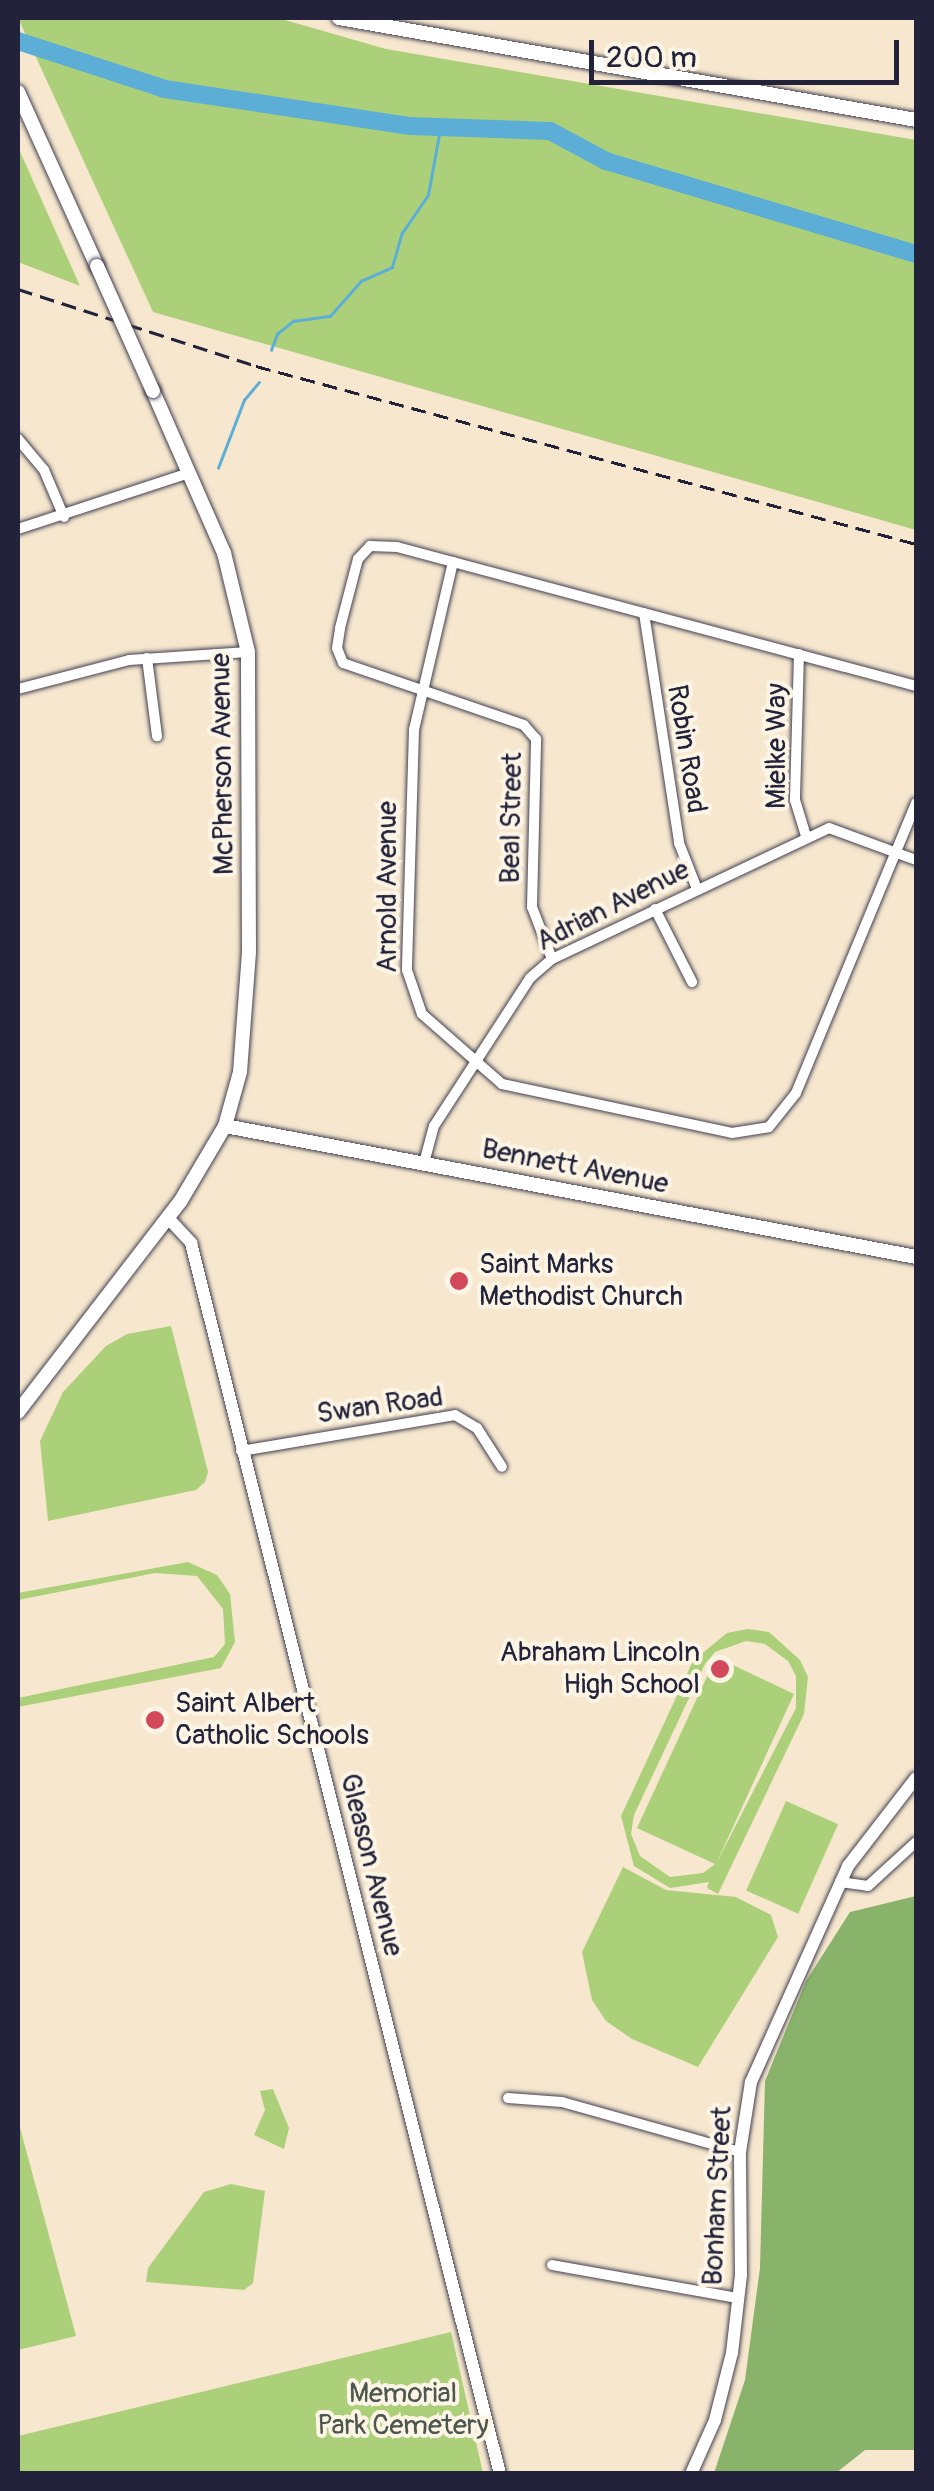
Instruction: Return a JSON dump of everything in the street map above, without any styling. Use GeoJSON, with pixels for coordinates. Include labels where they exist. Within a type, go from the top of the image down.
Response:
{"type":"FeatureCollection","features":[{"type":"Feature","properties":{"kind":"main road"},"geometry":{"type":"LineString","coordinates":[[340,18],[916,120]]}},
{"type":"Feature","properties":{"kind":"main road","name":"McPherson Avenue"},"geometry":{"type":"LineString","coordinates":[[18,92],[228,566],[248,652],[254,704],[246,1018],[225,1126],[168,1219],[18,1412]]}},
{"type":"Feature","properties":{"kind":"main road","name":"Bennett Avenue"},"geometry":{"type":"LineString","coordinates":[[225,1126],[916,1257]]}},
{"type":"Feature","properties":{"kind":"street"},"geometry":{"type":"LineString","coordinates":[[18,440],[44,470],[64,517]]}},
{"type":"Feature","properties":{"kind":"street"},"geometry":{"type":"LineString","coordinates":[[18,529],[64,517],[189,472]]}},
{"type":"Feature","properties":{"kind":"street","name":"Beal Street"},"geometry":{"type":"LineString","coordinates":[[454,562],[370,546],[358,559],[337,648],[344,664],[524,725],[536,739],[532,907],[552,959]]}},
{"type":"Feature","properties":{"kind":"street"},"geometry":{"type":"LineString","coordinates":[[454,562],[916,686]]}},
{"type":"Feature","properties":{"kind":"street","name":"Arnold Avenue"},"geometry":{"type":"LineString","coordinates":[[454,562],[412,752],[408,982],[422,1014],[474,1063],[520,1092],[732,1133],[769,1127],[796,1093],[916,803]]}},
{"type":"Feature","properties":{"kind":"street","name":"Robin Road"},"geometry":{"type":"LineString","coordinates":[[644,613],[679,844],[696,889]]}},
{"type":"Feature","properties":{"kind":"street"},"geometry":{"type":"LineString","coordinates":[[18,689],[147,658],[248,652]]}},
{"type":"Feature","properties":{"kind":"street","name":"Mielke Way"},"geometry":{"type":"LineString","coordinates":[[800,654],[795,800],[806,836]]}},
{"type":"Feature","properties":{"kind":"street"},"geometry":{"type":"LineString","coordinates":[[147,658],[157,736]]}},
{"type":"Feature","properties":{"kind":"street","name":"Adrian Avenue"},"geometry":{"type":"LineString","coordinates":[[424,1163],[434,1126],[530,978],[552,959],[806,836],[840,828],[916,860]]}},
{"type":"Feature","properties":{"kind":"street"},"geometry":{"type":"LineString","coordinates":[[655,909],[692,982]]}},
{"type":"Feature","properties":{"kind":"street","name":"Gleason Avenue"},"geometry":{"type":"LineString","coordinates":[[168,1219],[191,1243],[500,2474]]}},
{"type":"Feature","properties":{"kind":"street","name":"Swan Road"},"geometry":{"type":"LineString","coordinates":[[241,1451],[455,1415],[476,1428],[502,1467]]}},
{"type":"Feature","properties":{"kind":"street","name":"Bonham Street"},"geometry":{"type":"LineString","coordinates":[[691,2474],[722,2397],[738,2298],[740,2152],[761,2053],[840,1882],[916,1778]]}},
{"type":"Feature","properties":{"kind":"street"},"geometry":{"type":"LineString","coordinates":[[840,1882],[868,1886],[916,1842]]}},
{"type":"Feature","properties":{"kind":"street"},"geometry":{"type":"LineString","coordinates":[[508,2098],[562,2102],[740,2152]]}},
{"type":"Feature","properties":{"kind":"street"},"geometry":{"type":"LineString","coordinates":[[552,2265],[738,2298]]}},
{"type":"Feature","properties":{"kind":"green space"},"geometry":{"type":"Polygon","coordinates":[[[18,18],[278,18],[386,49],[916,140],[916,530],[153,312],[18,18]]]}},
{"type":"Feature","properties":{"kind":"green space"},"geometry":{"type":"Polygon","coordinates":[[[18,147],[80,286],[18,262],[18,147]]]}},
{"type":"Feature","properties":{"kind":"green space"},"geometry":{"type":"Polygon","coordinates":[[[171,1326],[208,1472],[205,1482],[196,1490],[48,1521],[40,1441],[63,1392],[106,1346],[127,1334],[171,1326]]]}},
{"type":"Feature","properties":{"kind":"green space"},"geometry":{"type":"Polygon","coordinates":[[[188,1562],[217,1575],[230,1594],[235,1642],[221,1668],[18,1707],[18,1698],[214,1657],[225,1644],[223,1609],[197,1576],[155,1573],[18,1600],[18,1593],[188,1562]]]}},
{"type":"Feature","properties":{"kind":"green space"},"geometry":{"type":"Polygon","coordinates":[[[748,1629],[769,1632],[800,1660],[808,1677],[804,1714],[718,1894],[707,1888],[709,1882],[670,1888],[634,1866],[621,1816],[693,1661],[727,1633],[748,1629]],[[746,1641],[715,1652],[705,1664],[634,1815],[631,1834],[640,1856],[670,1877],[703,1873],[715,1864],[637,1828],[716,1657],[794,1694],[716,1864],[796,1708],[796,1676],[788,1661],[765,1644],[746,1641]]]}},
{"type":"Feature","properties":{"kind":"green space"},"geometry":{"type":"Polygon","coordinates":[[[786,1801],[838,1824],[798,1914],[746,1891],[786,1801]]]}},
{"type":"Feature","properties":{"kind":"green space"},"geometry":{"type":"Polygon","coordinates":[[[623,1867],[666,1890],[736,1897],[771,1915],[778,1937],[698,2067],[632,2039],[606,2021],[592,2000],[582,1952],[623,1867]]]}},
{"type":"Feature","properties":{"kind":"green space"},"geometry":{"type":"Polygon","coordinates":[[[916,1896],[916,2450],[865,2450],[836,2473],[714,2473],[745,2380],[760,2268],[765,2081],[806,1981],[850,1912],[916,1896]]]}},
{"type":"Feature","properties":{"kind":"green space"},"geometry":{"type":"Polygon","coordinates":[[[273,2089],[289,2128],[284,2149],[254,2135],[265,2110],[260,2091],[273,2089]]]}},
{"type":"Feature","properties":{"kind":"green space"},"geometry":{"type":"Polygon","coordinates":[[[18,2120],[76,2336],[18,2350],[18,2120]]]}},
{"type":"Feature","properties":{"kind":"green space"},"geometry":{"type":"Polygon","coordinates":[[[231,2184],[265,2191],[253,2283],[244,2290],[146,2282],[148,2268],[204,2192],[231,2184]]]}},
{"type":"Feature","properties":{"kind":"green space","name":"Memorial Park Cemetery"},"geometry":{"type":"Polygon","coordinates":[[[451,2332],[483,2473],[18,2473],[18,2436],[451,2332]]]}},
{"type":"Feature","properties":{"kind":"waterway"},"geometry":{"type":"LineString","coordinates":[[18,41],[165,89],[410,126],[550,131],[606,161],[916,254]]}},
{"type":"Feature","properties":{"kind":"waterway"},"geometry":{"type":"LineString","coordinates":[[271,350],[277,334],[293,321],[330,316],[361,281],[392,267],[402,233],[428,195],[440,129]]}},
{"type":"Feature","properties":{"kind":"waterway"},"geometry":{"type":"LineString","coordinates":[[218,468],[244,400],[259,382]]}},
{"type":"Feature","properties":{"kind":"railway"},"geometry":{"type":"LineString","coordinates":[[18,289],[256,366],[916,544]]}},
{"type":"Feature","properties":{"kind":"place","name":"Saint Marks Methodist Church"},"geometry":{"type":"Point","coordinates":[459,1281]}},
{"type":"Feature","properties":{"kind":"place","name":"Abraham Lincoln High School"},"geometry":{"type":"Point","coordinates":[720,1669]}},
{"type":"Feature","properties":{"kind":"place","name":"Saint Albert Catholic Schools"},"geometry":{"type":"Point","coordinates":[155,1720]}}]}
